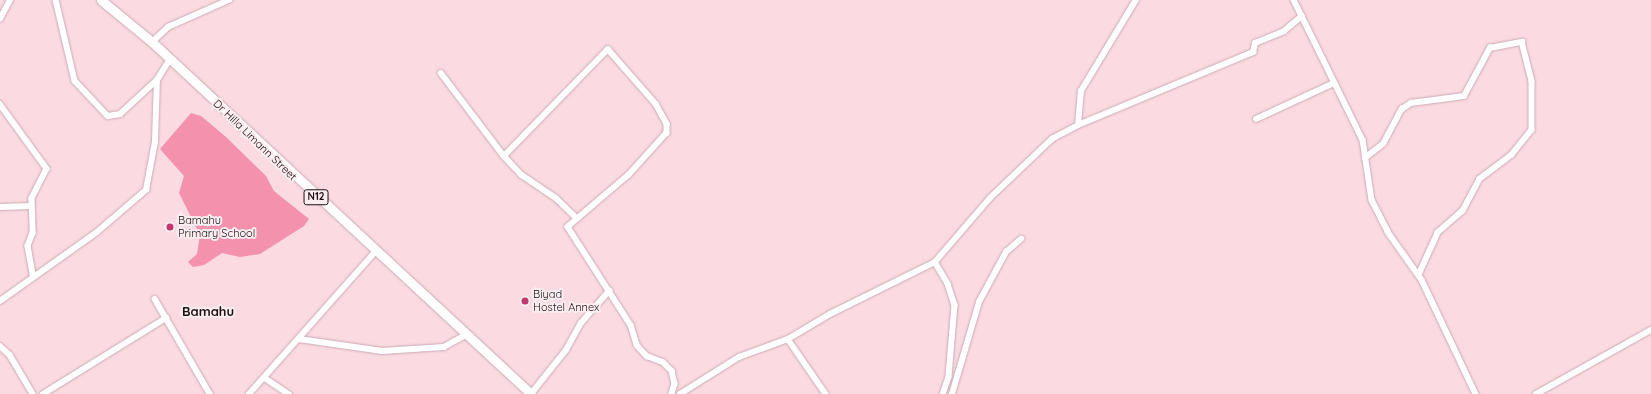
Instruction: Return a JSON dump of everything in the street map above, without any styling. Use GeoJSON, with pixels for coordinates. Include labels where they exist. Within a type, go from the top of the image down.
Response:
{"type":"FeatureCollection","features":[{"type":"Feature","properties":{"kind":"highway","name":"Dr Hilla Limann Street"},"geometry":{"type":"LineString","coordinates":[[101,0],[152,42],[375,252],[531,394]]}},
{"type":"Feature","properties":{"kind":"street"},"geometry":{"type":"LineString","coordinates":[[0,19],[10,0]]}},
{"type":"Feature","properties":{"kind":"street"},"geometry":{"type":"LineString","coordinates":[[56,0],[75,81],[108,116],[120,114],[157,80],[170,59]]}},
{"type":"Feature","properties":{"kind":"street"},"geometry":{"type":"LineString","coordinates":[[152,42],[168,27],[229,0]]}},
{"type":"Feature","properties":{"kind":"street"},"geometry":{"type":"LineString","coordinates":[[1078,125],[1081,91],[1136,0]]}},
{"type":"Feature","properties":{"kind":"street"},"geometry":{"type":"LineString","coordinates":[[1294,0],[1363,140],[1372,200],[1388,232],[1418,275],[1476,394]]}},
{"type":"Feature","properties":{"kind":"street"},"geometry":{"type":"LineString","coordinates":[[680,394],[739,357],[788,340],[830,314],[935,262],[990,198],[1052,140],[1078,125],[1253,52],[1255,43],[1284,31],[1302,16]]}},
{"type":"Feature","properties":{"kind":"street"},"geometry":{"type":"LineString","coordinates":[[1365,158],[1383,144],[1402,110],[1411,104],[1464,96],[1490,48],[1522,42],[1532,81],[1532,130],[1512,156],[1480,179],[1463,211],[1438,233],[1418,275]]}},
{"type":"Feature","properties":{"kind":"street"},"geometry":{"type":"LineString","coordinates":[[504,156],[608,49],[656,104],[668,128],[637,167],[570,223],[569,231],[631,325],[637,345],[646,356],[663,362],[672,372],[675,384],[672,394]]}},
{"type":"Feature","properties":{"kind":"street"},"geometry":{"type":"LineString","coordinates":[[441,73],[504,156],[522,175],[556,198],[577,218]]}},
{"type":"Feature","properties":{"kind":"street"},"geometry":{"type":"LineString","coordinates":[[0,301],[33,275],[108,223],[146,190],[155,142],[157,80]]}},
{"type":"Feature","properties":{"kind":"street"},"geometry":{"type":"LineString","coordinates":[[1256,119],[1334,83]]}},
{"type":"Feature","properties":{"kind":"street"},"geometry":{"type":"LineString","coordinates":[[0,104],[47,168],[31,206],[33,233],[28,246],[33,275]]}},
{"type":"Feature","properties":{"kind":"street"},"geometry":{"type":"LineString","coordinates":[[0,207],[31,206]]}},
{"type":"Feature","properties":{"kind":"street"},"geometry":{"type":"LineString","coordinates":[[952,394],[979,302],[1006,252],[1021,239]]}},
{"type":"Feature","properties":{"kind":"street"},"geometry":{"type":"LineString","coordinates":[[249,394],[265,378],[375,252]]}},
{"type":"Feature","properties":{"kind":"street"},"geometry":{"type":"LineString","coordinates":[[935,262],[948,284],[955,305],[949,377],[943,394]]}},
{"type":"Feature","properties":{"kind":"street"},"geometry":{"type":"LineString","coordinates":[[531,394],[566,350],[581,323],[609,291]]}},
{"type":"Feature","properties":{"kind":"street"},"geometry":{"type":"LineString","coordinates":[[155,299],[210,394]]}},
{"type":"Feature","properties":{"kind":"street"},"geometry":{"type":"LineString","coordinates":[[43,394],[166,318]]}},
{"type":"Feature","properties":{"kind":"street"},"geometry":{"type":"LineString","coordinates":[[1536,394],[1651,331]]}},
{"type":"Feature","properties":{"kind":"street"},"geometry":{"type":"LineString","coordinates":[[299,339],[382,351],[444,347],[466,335]]}},
{"type":"Feature","properties":{"kind":"street"},"geometry":{"type":"LineString","coordinates":[[788,340],[826,394]]}},
{"type":"Feature","properties":{"kind":"street"},"geometry":{"type":"LineString","coordinates":[[0,346],[10,355],[33,394]]}},
{"type":"Feature","properties":{"kind":"street"},"geometry":{"type":"LineString","coordinates":[[265,378],[289,394]]}},
{"type":"Feature","properties":{"kind":"shaded area"},"geometry":{"type":"Polygon","coordinates":[[[191,113],[201,116],[226,137],[266,176],[274,191],[309,219],[304,226],[260,254],[240,257],[222,253],[204,265],[193,267],[188,262],[197,254],[200,235],[179,193],[184,176],[160,149],[191,113]]]}},
{"type":"Feature","properties":{"kind":"place","name":"Bamahu Primary School"},"geometry":{"type":"Point","coordinates":[170,227]}},
{"type":"Feature","properties":{"kind":"place","name":"Biyad Hostel Annex"},"geometry":{"type":"Point","coordinates":[525,301]}},
{"type":"Feature","properties":{"kind":"district","name":"Bamahu"},"geometry":{"type":"Point","coordinates":[208,311]}}]}
